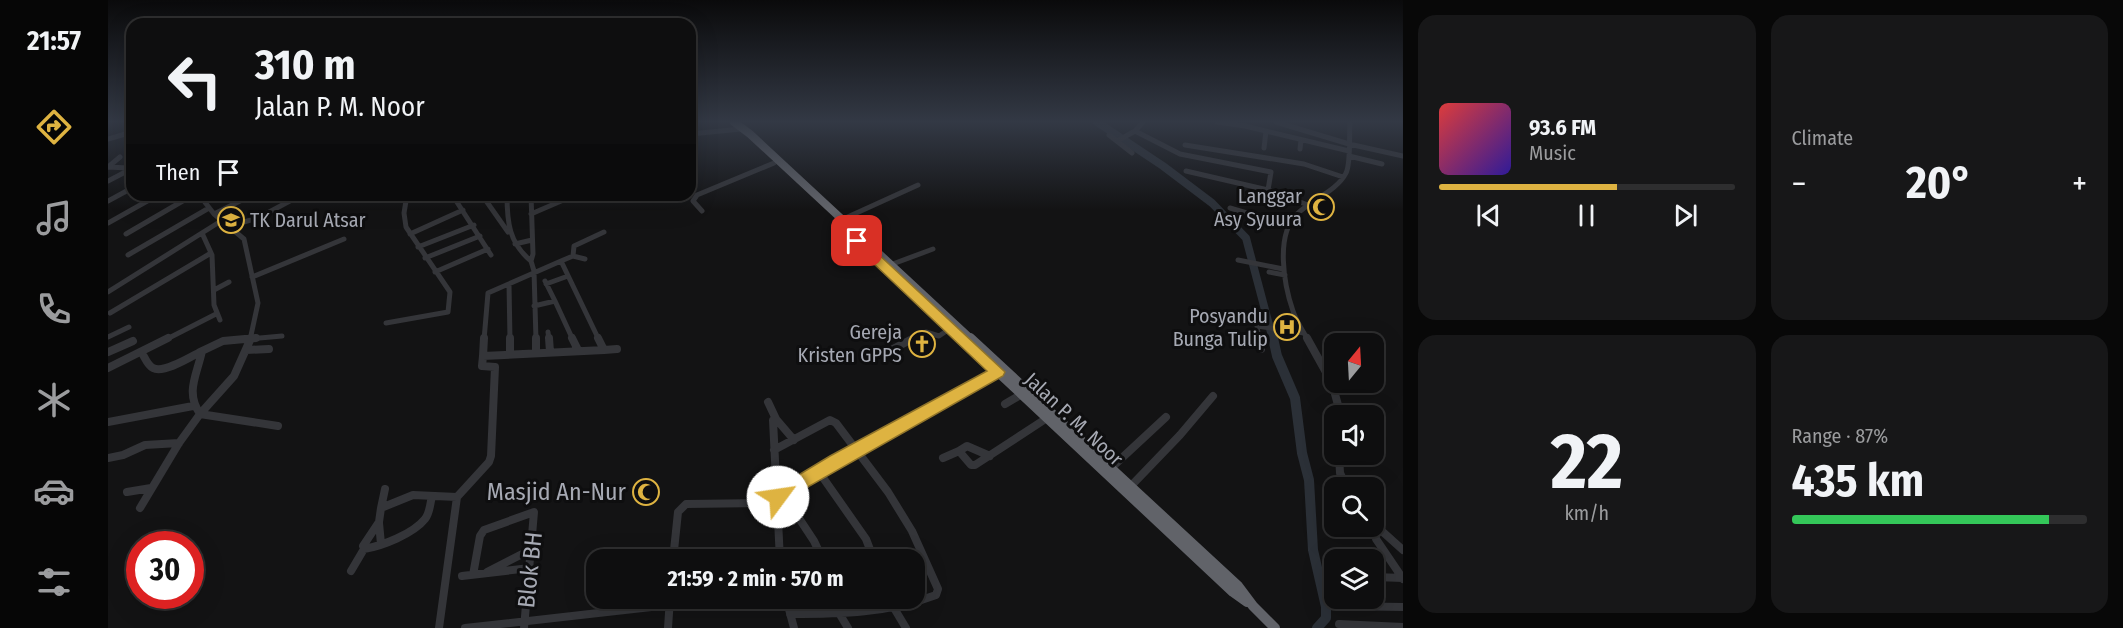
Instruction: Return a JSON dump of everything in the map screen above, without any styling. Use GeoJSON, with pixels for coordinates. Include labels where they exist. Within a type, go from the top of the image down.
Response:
{"type":"FeatureCollection","features":[{"type":"Feature","properties":{"kind":"highway","name":"Jalan P. M. Noor"},"geometry":{"type":"LineString","coordinates":[[764,151],[1107,469],[1233,592],[1253,606]]}},
{"type":"Feature","properties":{"kind":"highway","name":"Jalan P. M. Noor"},"geometry":{"type":"LineString","coordinates":[[779,166],[841,220],[951,328],[1001,370],[1047,418],[1130,487],[1238,586],[1253,606],[1275,628]]}},
{"type":"Feature","properties":{"kind":"street"},"geometry":{"type":"LineString","coordinates":[[1174,151],[1271,172],[1268,190]]}},
{"type":"Feature","properties":{"kind":"street"},"geometry":{"type":"LineString","coordinates":[[1224,151],[1304,164],[1343,177]]}},
{"type":"Feature","properties":{"kind":"street"},"geometry":{"type":"LineString","coordinates":[[1338,405],[1332,383],[1293,312],[1284,272],[1284,238],[1288,225],[1347,172],[1349,151]]}},
{"type":"Feature","properties":{"kind":"street"},"geometry":{"type":"LineString","coordinates":[[1352,151],[1382,164]]}},
{"type":"Feature","properties":{"kind":"street"},"geometry":{"type":"LineString","coordinates":[[1361,151],[1403,156]]}},
{"type":"Feature","properties":{"kind":"street"},"geometry":{"type":"LineString","coordinates":[[108,167],[120,156]]}},
{"type":"Feature","properties":{"kind":"street"},"geometry":{"type":"LineString","coordinates":[[696,196],[779,166]]}},
{"type":"Feature","properties":{"kind":"street"},"geometry":{"type":"LineString","coordinates":[[108,167],[126,169]]}},
{"type":"Feature","properties":{"kind":"street"},"geometry":{"type":"LineString","coordinates":[[1186,171],[1268,190],[1308,205]]}},
{"type":"Feature","properties":{"kind":"street"},"geometry":{"type":"LineString","coordinates":[[108,181],[126,172]]}},
{"type":"Feature","properties":{"kind":"street"},"geometry":{"type":"LineString","coordinates":[[841,220],[918,185]]}},
{"type":"Feature","properties":{"kind":"street"},"geometry":{"type":"LineString","coordinates":[[108,201],[126,191]]}},
{"type":"Feature","properties":{"kind":"street"},"geometry":{"type":"LineString","coordinates":[[108,223],[147,201]]}},
{"type":"Feature","properties":{"kind":"street"},"geometry":{"type":"LineString","coordinates":[[126,234],[183,201]]}},
{"type":"Feature","properties":{"kind":"street"},"geometry":{"type":"LineString","coordinates":[[140,508],[179,443],[200,414],[227,385],[251,338],[258,303],[247,246],[240,234],[221,221],[206,201]]}},
{"type":"Feature","properties":{"kind":"street"},"geometry":{"type":"LineString","coordinates":[[214,214],[240,201]]}},
{"type":"Feature","properties":{"kind":"street"},"geometry":{"type":"LineString","coordinates":[[386,323],[448,312],[450,292],[410,234],[404,219],[406,201]]}},
{"type":"Feature","properties":{"kind":"street"},"geometry":{"type":"LineString","coordinates":[[435,272],[490,252],[474,225],[455,201]]}},
{"type":"Feature","properties":{"kind":"street"},"geometry":{"type":"LineString","coordinates":[[486,201],[515,244],[538,269],[544,352]]}},
{"type":"Feature","properties":{"kind":"street"},"geometry":{"type":"LineString","coordinates":[[507,201],[508,232]]}},
{"type":"Feature","properties":{"kind":"street"},"geometry":{"type":"LineString","coordinates":[[531,261],[536,212],[533,201]]}},
{"type":"Feature","properties":{"kind":"street"},"geometry":{"type":"LineString","coordinates":[[536,212],[561,201]]}},
{"type":"Feature","properties":{"kind":"street"},"geometry":{"type":"LineString","coordinates":[[693,201],[702,211]]}},
{"type":"Feature","properties":{"kind":"street"},"geometry":{"type":"LineString","coordinates":[[229,226],[258,218],[288,202]]}},
{"type":"Feature","properties":{"kind":"street"},"geometry":{"type":"LineString","coordinates":[[128,255],[209,208]]}},
{"type":"Feature","properties":{"kind":"street"},"geometry":{"type":"LineString","coordinates":[[1230,208],[1288,225]]}},
{"type":"Feature","properties":{"kind":"street"},"geometry":{"type":"LineString","coordinates":[[410,234],[463,210]]}},
{"type":"Feature","properties":{"kind":"street"},"geometry":{"type":"LineString","coordinates":[[108,291],[221,221]]}},
{"type":"Feature","properties":{"kind":"street"},"geometry":{"type":"LineString","coordinates":[[418,247],[474,225]]}},
{"type":"Feature","properties":{"kind":"street"},"geometry":{"type":"LineString","coordinates":[[573,256],[574,246],[604,232]]}},
{"type":"Feature","properties":{"kind":"street"},"geometry":{"type":"LineString","coordinates":[[108,368],[218,317],[214,268],[211,253],[202,233]]}},
{"type":"Feature","properties":{"kind":"street"},"geometry":{"type":"LineString","coordinates":[[425,258],[480,236]]}},
{"type":"Feature","properties":{"kind":"street"},"geometry":{"type":"LineString","coordinates":[[252,277],[344,239]]}},
{"type":"Feature","properties":{"kind":"street"},"geometry":{"type":"LineString","coordinates":[[515,244],[532,240]]}},
{"type":"Feature","properties":{"kind":"street"},"geometry":{"type":"LineString","coordinates":[[890,267],[933,249]]}},
{"type":"Feature","properties":{"kind":"street"},"geometry":{"type":"LineString","coordinates":[[110,313],[211,253]]}},
{"type":"Feature","properties":{"kind":"street"},"geometry":{"type":"LineString","coordinates":[[439,628],[457,497],[489,462],[491,456],[495,367],[482,367],[486,295],[538,269],[573,256],[585,259]]}},
{"type":"Feature","properties":{"kind":"street"},"geometry":{"type":"LineString","coordinates":[[561,261],[604,350]]}},
{"type":"Feature","properties":{"kind":"street"},"geometry":{"type":"LineString","coordinates":[[1240,261],[1284,272]]}},
{"type":"Feature","properties":{"kind":"street"},"geometry":{"type":"LineString","coordinates":[[1269,272],[1284,272]]}},
{"type":"Feature","properties":{"kind":"street"},"geometry":{"type":"LineString","coordinates":[[568,276],[546,282],[578,350]]}},
{"type":"Feature","properties":{"kind":"street"},"geometry":{"type":"LineString","coordinates":[[214,290],[229,282]]}},
{"type":"Feature","properties":{"kind":"street"},"geometry":{"type":"LineString","coordinates":[[509,284],[510,354]]}},
{"type":"Feature","properties":{"kind":"street"},"geometry":{"type":"LineString","coordinates":[[540,305],[555,301]]}},
{"type":"Feature","properties":{"kind":"street"},"geometry":{"type":"LineString","coordinates":[[1261,349],[1258,326],[1304,333]]}},
{"type":"Feature","properties":{"kind":"street"},"geometry":{"type":"LineString","coordinates":[[108,337],[129,327]]}},
{"type":"Feature","properties":{"kind":"street"},"geometry":{"type":"LineString","coordinates":[[893,349],[926,332],[939,336],[951,328]]}},
{"type":"Feature","properties":{"kind":"street"},"geometry":{"type":"LineString","coordinates":[[544,352],[548,332]]}},
{"type":"Feature","properties":{"kind":"street"},"geometry":{"type":"LineString","coordinates":[[142,353],[150,367],[157,370],[177,364],[216,343],[282,336]]}},
{"type":"Feature","properties":{"kind":"street"},"geometry":{"type":"LineString","coordinates":[[108,352],[133,341]]}},
{"type":"Feature","properties":{"kind":"street"},"geometry":{"type":"LineString","coordinates":[[483,356],[617,349]]}},
{"type":"Feature","properties":{"kind":"street"},"geometry":{"type":"LineString","coordinates":[[246,350],[269,350]]}},
{"type":"Feature","properties":{"kind":"street"},"geometry":{"type":"LineString","coordinates":[[202,351],[191,393],[193,406],[200,414],[278,426]]}},
{"type":"Feature","properties":{"kind":"street"},"geometry":{"type":"LineString","coordinates":[[674,549],[678,512],[681,506],[686,504],[757,505],[780,495],[1001,370]]}},
{"type":"Feature","properties":{"kind":"street"},"geometry":{"type":"LineString","coordinates":[[1005,404],[1022,394]]}},
{"type":"Feature","properties":{"kind":"street"},"geometry":{"type":"LineString","coordinates":[[1130,487],[1180,435],[1213,396]]}},
{"type":"Feature","properties":{"kind":"street"},"geometry":{"type":"LineString","coordinates":[[768,402],[776,419],[794,440]]}},
{"type":"Feature","properties":{"kind":"street"},"geometry":{"type":"LineString","coordinates":[[108,423],[193,406]]}},
{"type":"Feature","properties":{"kind":"street"},"geometry":{"type":"LineString","coordinates":[[1107,469],[1166,417]]}},
{"type":"Feature","properties":{"kind":"street"},"geometry":{"type":"LineString","coordinates":[[959,451],[971,465],[975,465],[1047,418]]}},
{"type":"Feature","properties":{"kind":"street"},"geometry":{"type":"LineString","coordinates":[[776,419],[772,421],[780,495],[780,549]]}},
{"type":"Feature","properties":{"kind":"street"},"geometry":{"type":"LineString","coordinates":[[774,450],[830,420],[836,423],[888,492],[920,549]]}},
{"type":"Feature","properties":{"kind":"street"},"geometry":{"type":"LineString","coordinates":[[108,458],[123,455],[145,445],[179,443]]}},
{"type":"Feature","properties":{"kind":"street"},"geometry":{"type":"LineString","coordinates":[[943,459],[967,446],[990,456]]}},
{"type":"Feature","properties":{"kind":"street"},"geometry":{"type":"LineString","coordinates":[[819,472],[866,539],[870,549]]}},
{"type":"Feature","properties":{"kind":"street"},"geometry":{"type":"LineString","coordinates":[[127,492],[151,488]]}},
{"type":"Feature","properties":{"kind":"street"},"geometry":{"type":"LineString","coordinates":[[381,544],[379,522],[386,489]]}},
{"type":"Feature","properties":{"kind":"street"},"geometry":{"type":"LineString","coordinates":[[381,508],[414,495],[457,497]]}},
{"type":"Feature","properties":{"kind":"street"},"geometry":{"type":"LineString","coordinates":[[780,495],[814,540],[818,549]]}},
{"type":"Feature","properties":{"kind":"street"},"geometry":{"type":"LineString","coordinates":[[364,549],[381,544],[422,522],[428,516],[432,496]]}},
{"type":"Feature","properties":{"kind":"street","name":"Blok BH"},"geometry":{"type":"LineString","coordinates":[[473,575],[480,536],[484,530],[532,511],[535,514],[524,624]]}},
{"type":"Feature","properties":{"kind":"street"},"geometry":{"type":"LineString","coordinates":[[351,571],[364,549],[363,546],[379,522]]}},
{"type":"Feature","properties":{"kind":"street"},"geometry":{"type":"LineString","coordinates":[[1384,532],[1403,550]]}},
{"type":"Feature","properties":{"kind":"street"},"geometry":{"type":"LineString","coordinates":[[1373,537],[1403,578]]}},
{"type":"Feature","properties":{"kind":"street"},"geometry":{"type":"LineString","coordinates":[[482,574],[532,549]]}},
{"type":"Feature","properties":{"kind":"street"},"geometry":{"type":"LineString","coordinates":[[925,560],[938,589],[936,595],[925,599]]}},
{"type":"Feature","properties":{"kind":"street"},"geometry":{"type":"LineString","coordinates":[[462,576],[530,568]]}},
{"type":"Feature","properties":{"kind":"street"},"geometry":{"type":"LineString","coordinates":[[1384,577],[1403,578]]}},
{"type":"Feature","properties":{"kind":"street"},"geometry":{"type":"LineString","coordinates":[[1384,607],[1403,608]]}},
{"type":"Feature","properties":{"kind":"street"},"geometry":{"type":"LineString","coordinates":[[465,628],[524,624],[623,609]]}},
{"type":"Feature","properties":{"kind":"street"},"geometry":{"type":"LineString","coordinates":[[668,628],[669,609]]}},
{"type":"Feature","properties":{"kind":"street"},"geometry":{"type":"LineString","coordinates":[[789,609],[794,628]]}},
{"type":"Feature","properties":{"kind":"street"},"geometry":{"type":"LineString","coordinates":[[837,609],[848,628]]}},
{"type":"Feature","properties":{"kind":"street"},"geometry":{"type":"LineString","coordinates":[[790,614],[838,614],[862,609]]}},
{"type":"Feature","properties":{"kind":"street"},"geometry":{"type":"LineString","coordinates":[[894,609],[906,628]]}},
{"type":"Feature","properties":{"kind":"street"},"geometry":{"type":"LineString","coordinates":[[1339,624],[1360,627],[1403,627]]}},
{"type":"Feature","properties":{"kind":"waterway"},"geometry":{"type":"LineString","coordinates":[[1141,151],[1212,203],[1246,238],[1273,340]]}},
{"type":"Feature","properties":{"kind":"waterway"},"geometry":{"type":"LineString","coordinates":[[1273,338],[1277,356],[1295,398],[1302,453],[1309,480],[1313,550],[1326,607],[1326,618],[1317,628]]}},
{"type":"Feature","properties":{"kind":"place","name":"Langgar Asy Syuura"},"geometry":{"type":"Point","coordinates":[1321,207]}},
{"type":"Feature","properties":{"kind":"place","name":"TK Darul Atsar"},"geometry":{"type":"Point","coordinates":[231,220]}},
{"type":"Feature","properties":{"kind":"place","name":"Posyandu Bunga Tulip"},"geometry":{"type":"Point","coordinates":[1287,327]}},
{"type":"Feature","properties":{"kind":"place","name":"Gereja Kristen GPPS"},"geometry":{"type":"Point","coordinates":[922,344]}},
{"type":"Feature","properties":{"kind":"place","name":"Masjid An-Nur"},"geometry":{"type":"Point","coordinates":[646,492]}},
{"type":"Feature","properties":{"kind":"route"},"geometry":{"type":"LineString","coordinates":[[778,497],[836,461],[998,372],[857,241]]}}]}
